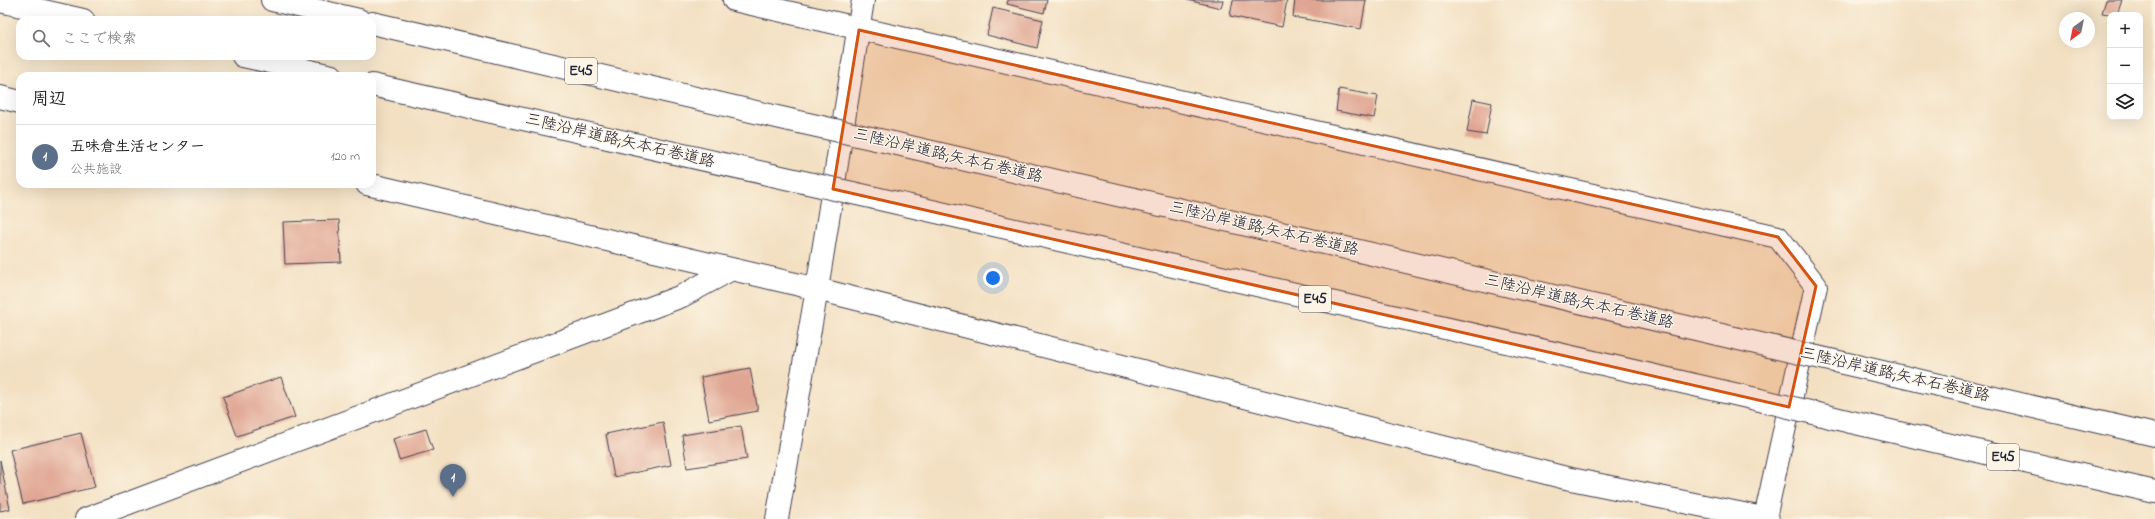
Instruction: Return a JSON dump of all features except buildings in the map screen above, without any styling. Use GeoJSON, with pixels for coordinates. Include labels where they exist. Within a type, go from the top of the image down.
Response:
{"type":"FeatureCollection","features":[{"type":"Feature","properties":{"kind":"main road"},"geometry":{"type":"LineString","coordinates":[[272,0],[342,16]]}},
{"type":"Feature","properties":{"kind":"main road"},"geometry":{"type":"LineString","coordinates":[[376,186],[730,270],[817,289],[1566,478],[1766,519],[1816,286],[1778,237],[859,30],[734,0]]}},
{"type":"Feature","properties":{"kind":"main road"},"geometry":{"type":"LineString","coordinates":[[777,519],[817,289],[863,0]]}},
{"type":"Feature","properties":{"kind":"main road"},"geometry":{"type":"LineString","coordinates":[[0,2],[64,16]]}},
{"type":"Feature","properties":{"kind":"main road","name":"三陸沿岸道路;矢本石巻道路"},"geometry":{"type":"LineString","coordinates":[[376,24],[2155,435]]}},
{"type":"Feature","properties":{"kind":"main road"},"geometry":{"type":"LineString","coordinates":[[261,60],[314,72]]}},
{"type":"Feature","properties":{"kind":"main road","name":"三陸沿岸道路;矢本石巻道路"},"geometry":{"type":"LineString","coordinates":[[376,86],[1756,399],[2155,492]]}},
{"type":"Feature","properties":{"kind":"main road"},"geometry":{"type":"LineString","coordinates":[[0,97],[16,101]]}},
{"type":"Feature","properties":{"kind":"main road"},"geometry":{"type":"LineString","coordinates":[[86,519],[682,296],[730,270]]}},
{"type":"Feature","properties":{"kind":"highlighted area"},"geometry":{"type":"Polygon","coordinates":[[[859,30],[1778,237],[1816,286],[1789,407],[833,189],[859,30]]]}},
{"type":"Feature","properties":{"kind":"place","name":"五味倉生活センター"},"geometry":{"type":"Point","coordinates":[453,497]}}]}
